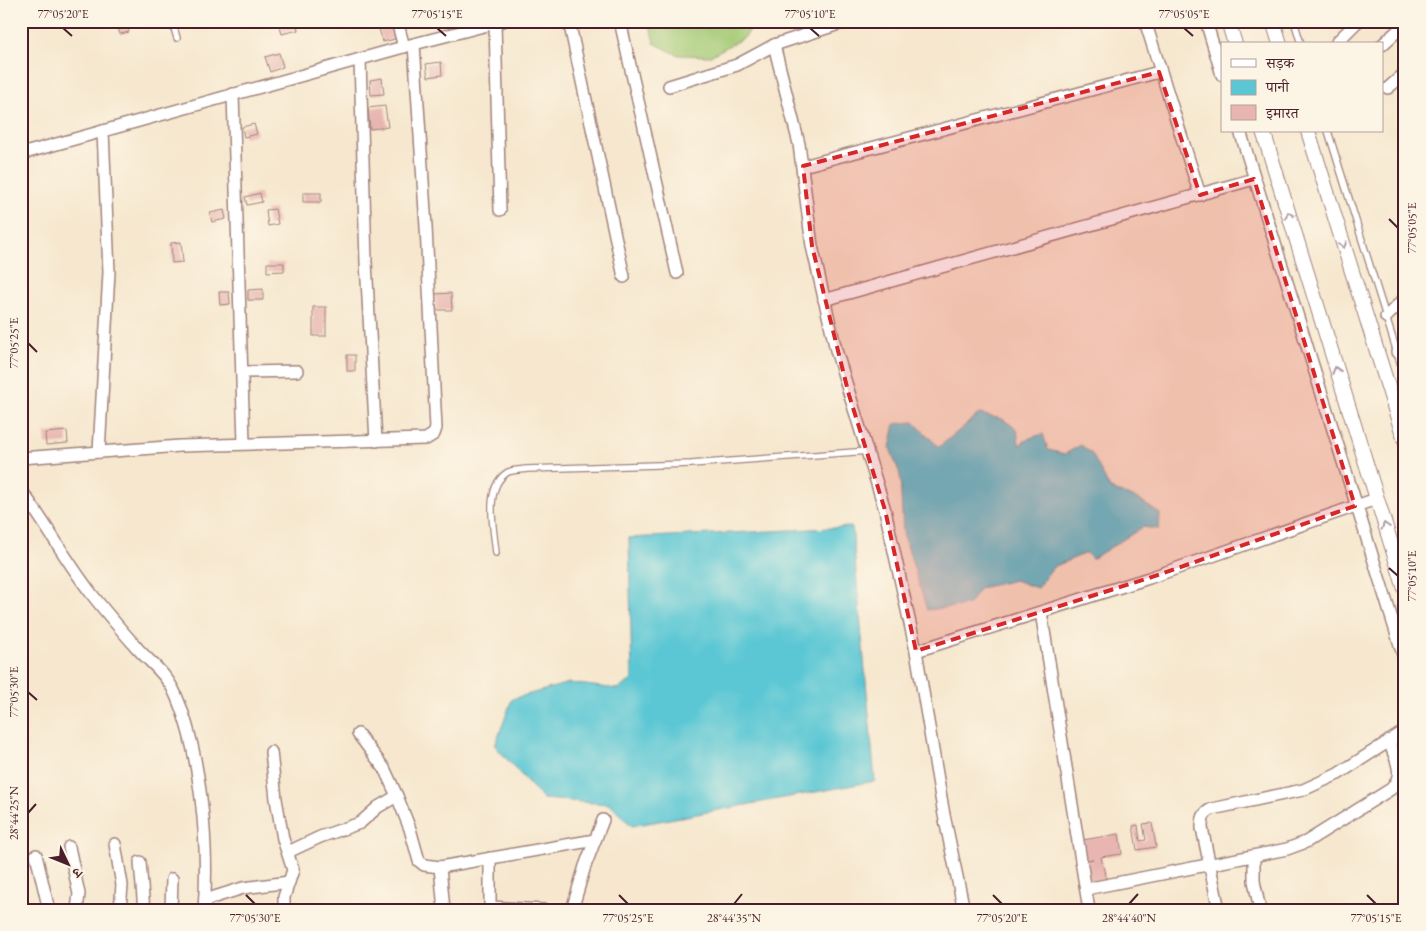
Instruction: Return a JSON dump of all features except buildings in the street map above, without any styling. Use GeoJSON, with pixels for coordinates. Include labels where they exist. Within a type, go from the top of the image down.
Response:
{"type":"FeatureCollection","features":[{"type":"Feature","properties":{"kind":"street"},"geometry":{"type":"LineString","coordinates":[[21,458],[244,443],[426,439],[434,434],[436,428],[426,227],[409,45],[396,21]]}},
{"type":"Feature","properties":{"kind":"street"},"geometry":{"type":"LineString","coordinates":[[569,21],[624,277]]}},
{"type":"Feature","properties":{"kind":"street"},"geometry":{"type":"LineString","coordinates":[[620,21],[677,273]]}},
{"type":"Feature","properties":{"kind":"street"},"geometry":{"type":"LineString","coordinates":[[668,86],[737,65],[774,45],[848,21]]}},
{"type":"Feature","properties":{"kind":"street"},"geometry":{"type":"LineString","coordinates":[[1145,21],[1159,72],[1200,195]]}},
{"type":"Feature","properties":{"kind":"street"},"geometry":{"type":"LineString","coordinates":[[1206,21],[1221,72]]}},
{"type":"Feature","properties":{"kind":"street"},"geometry":{"type":"LineString","coordinates":[[1228,21],[1234,42]]}},
{"type":"Feature","properties":{"kind":"street"},"geometry":{"type":"LineString","coordinates":[[1273,21],[1279,42]]}},
{"type":"Feature","properties":{"kind":"street"},"geometry":{"type":"LineString","coordinates":[[1337,42],[1358,21]]}},
{"type":"Feature","properties":{"kind":"street"},"geometry":{"type":"LineString","coordinates":[[21,154],[409,45],[499,22],[500,210]]}},
{"type":"Feature","properties":{"kind":"street"},"geometry":{"type":"LineString","coordinates":[[1384,43],[1405,24]]}},
{"type":"Feature","properties":{"kind":"street"},"geometry":{"type":"LineString","coordinates":[[774,45],[803,166],[811,238],[824,300],[849,395],[869,451],[885,510],[916,651],[944,815],[964,910]]}},
{"type":"Feature","properties":{"kind":"street"},"geometry":{"type":"LineString","coordinates":[[360,59],[366,262],[376,441]]}},
{"type":"Feature","properties":{"kind":"street"},"geometry":{"type":"LineString","coordinates":[[803,166],[1159,72]]}},
{"type":"Feature","properties":{"kind":"street"},"geometry":{"type":"LineString","coordinates":[[1388,88],[1405,73]]}},
{"type":"Feature","properties":{"kind":"street"},"geometry":{"type":"LineString","coordinates":[[233,94],[244,443]]}},
{"type":"Feature","properties":{"kind":"street"},"geometry":{"type":"LineString","coordinates":[[99,452],[109,272],[103,131]]}},
{"type":"Feature","properties":{"kind":"street"},"geometry":{"type":"LineString","coordinates":[[1240,132],[1405,661]]}},
{"type":"Feature","properties":{"kind":"street"},"geometry":{"type":"LineString","coordinates":[[1263,132],[1405,589]]}},
{"type":"Feature","properties":{"kind":"street"},"geometry":{"type":"LineString","coordinates":[[1308,132],[1405,441]]}},
{"type":"Feature","properties":{"kind":"street"},"geometry":{"type":"LineString","coordinates":[[824,300],[1200,195],[1254,178]]}},
{"type":"Feature","properties":{"kind":"street"},"geometry":{"type":"LineString","coordinates":[[1386,317],[1405,298]]}},
{"type":"Feature","properties":{"kind":"street"},"geometry":{"type":"LineString","coordinates":[[242,372],[297,371]]}},
{"type":"Feature","properties":{"kind":"street"},"geometry":{"type":"LineString","coordinates":[[21,490],[92,596],[172,686],[186,724],[198,786],[203,822],[205,905],[242,888],[289,882]]}},
{"type":"Feature","properties":{"kind":"street"},"geometry":{"type":"LineString","coordinates":[[916,651],[1276,536],[1376,499]]}},
{"type":"Feature","properties":{"kind":"street"},"geometry":{"type":"LineString","coordinates":[[1041,612],[1089,910]]}},
{"type":"Feature","properties":{"kind":"street"},"geometry":{"type":"LineString","coordinates":[[1219,910],[1202,828],[1205,812],[1303,790],[1338,774],[1405,731]]}},
{"type":"Feature","properties":{"kind":"street"},"geometry":{"type":"LineString","coordinates":[[358,734],[374,754],[397,796],[410,829],[419,861],[424,866],[440,867],[595,840]]}},
{"type":"Feature","properties":{"kind":"street"},"geometry":{"type":"LineString","coordinates":[[1086,889],[1287,849],[1306,842],[1391,789],[1399,779],[1399,772],[1389,741]]}},
{"type":"Feature","properties":{"kind":"street"},"geometry":{"type":"LineString","coordinates":[[271,752],[276,799],[293,870],[284,910]]}},
{"type":"Feature","properties":{"kind":"street"},"geometry":{"type":"LineString","coordinates":[[288,852],[320,837],[360,824],[378,807],[397,796]]}},
{"type":"Feature","properties":{"kind":"street"},"geometry":{"type":"LineString","coordinates":[[572,910],[603,820]]}},
{"type":"Feature","properties":{"kind":"street"},"geometry":{"type":"LineString","coordinates":[[116,844],[122,885],[120,910]]}},
{"type":"Feature","properties":{"kind":"street"},"geometry":{"type":"LineString","coordinates":[[69,847],[79,894],[78,910]]}},
{"type":"Feature","properties":{"kind":"street"},"geometry":{"type":"LineString","coordinates":[[36,855],[49,910]]}},
{"type":"Feature","properties":{"kind":"street"},"geometry":{"type":"LineString","coordinates":[[1254,856],[1254,881],[1260,910]]}},
{"type":"Feature","properties":{"kind":"street"},"geometry":{"type":"LineString","coordinates":[[490,858],[490,908],[544,910]]}},
{"type":"Feature","properties":{"kind":"street"},"geometry":{"type":"LineString","coordinates":[[140,862],[144,910]]}},
{"type":"Feature","properties":{"kind":"street"},"geometry":{"type":"LineString","coordinates":[[440,867],[444,910]]}},
{"type":"Feature","properties":{"kind":"street"},"geometry":{"type":"LineString","coordinates":[[171,910],[172,879]]}},
{"type":"Feature","properties":{"kind":"lane"},"geometry":{"type":"LineString","coordinates":[[172,21],[177,38]]}},
{"type":"Feature","properties":{"kind":"lane"},"geometry":{"type":"LineString","coordinates":[[1294,21],[1300,42]]}},
{"type":"Feature","properties":{"kind":"lane"},"geometry":{"type":"LineString","coordinates":[[1328,132],[1386,317],[1401,350],[1405,378]]}},
{"type":"Feature","properties":{"kind":"lane"},"geometry":{"type":"LineString","coordinates":[[496,552],[492,498],[497,482],[509,472],[527,468],[691,464],[869,451]]}},
{"type":"Feature","properties":{"kind":"highlighted area"},"geometry":{"type":"Polygon","coordinates":[[[1159,72],[1200,195],[1254,179],[1355,506],[1149,578],[916,651],[885,510],[849,395],[812,246],[803,166],[1159,72]]]}},
{"type":"Feature","properties":{"kind":"green space"},"geometry":{"type":"Polygon","coordinates":[[[649,21],[756,21],[745,37],[710,56],[678,55],[654,43],[649,21]]]}},
{"type":"Feature","properties":{"kind":"water"},"geometry":{"type":"Polygon","coordinates":[[[979,414],[1002,419],[1017,429],[1019,445],[1030,438],[1043,434],[1048,450],[1065,454],[1081,445],[1092,454],[1110,489],[1136,498],[1160,514],[1159,529],[1143,527],[1092,559],[1086,553],[1053,567],[1037,588],[1015,580],[980,588],[968,605],[927,610],[903,532],[900,474],[890,448],[895,424],[914,422],[939,447],[979,414]]]}},
{"type":"Feature","properties":{"kind":"water"},"geometry":{"type":"Polygon","coordinates":[[[852,527],[875,781],[632,826],[609,804],[543,799],[495,746],[512,699],[569,683],[618,689],[632,680],[629,538],[852,527]]]}}]}
